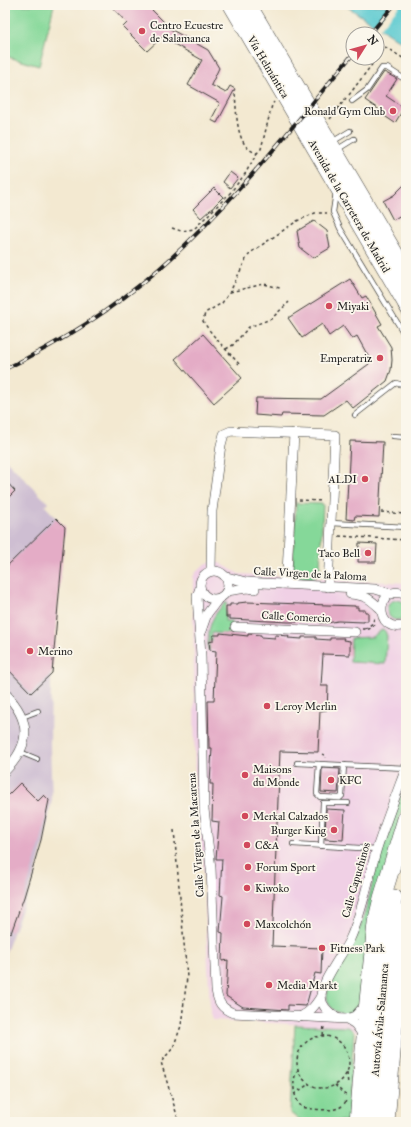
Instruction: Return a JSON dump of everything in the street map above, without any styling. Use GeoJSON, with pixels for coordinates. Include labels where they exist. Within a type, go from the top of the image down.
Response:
{"type":"FeatureCollection","features":[{"type":"Feature","properties":{"kind":"highway","name":"Vía Helmántica"},"geometry":{"type":"LineString","coordinates":[[232,5],[282,91],[314,125]]}},
{"type":"Feature","properties":{"kind":"highway","name":"Vía Helmántica"},"geometry":{"type":"LineString","coordinates":[[248,5],[314,125]]}},
{"type":"Feature","properties":{"kind":"highway","name":"Avenida de la Carretera de Madrid"},"geometry":{"type":"LineString","coordinates":[[314,125],[332,147],[406,273]]}},
{"type":"Feature","properties":{"kind":"highway","name":"Avenida de la Carretera de Madrid"},"geometry":{"type":"LineString","coordinates":[[314,125],[339,189],[402,302]]}},
{"type":"Feature","properties":{"kind":"highway"},"geometry":{"type":"LineString","coordinates":[[358,1122],[376,923],[406,819]]}},
{"type":"Feature","properties":{"kind":"highway","name":"Autovía Ávila-Salamanca"},"geometry":{"type":"LineString","coordinates":[[372,1122],[389,918],[406,848]]}},
{"type":"Feature","properties":{"kind":"highway","name":"Autovía Ávila-Salamanca"},"geometry":{"type":"LineString","coordinates":[[386,1122],[402,937],[406,912]]}},
{"type":"Feature","properties":{"kind":"street"},"geometry":{"type":"LineString","coordinates":[[211,570],[212,511],[222,437],[226,432],[335,435],[328,587]]}},
{"type":"Feature","properties":{"kind":"street"},"geometry":{"type":"LineString","coordinates":[[282,584],[286,579],[287,573],[294,433]]}},
{"type":"Feature","properties":{"kind":"street"},"geometry":{"type":"LineString","coordinates":[[211,570],[217,570],[227,577],[227,591],[223,596],[218,599],[210,599],[204,595],[200,588],[200,582],[205,573],[211,570]]}},
{"type":"Feature","properties":{"kind":"street","name":"Calle Virgen de la Paloma"},"geometry":{"type":"LineString","coordinates":[[227,577],[246,582],[376,589],[391,594],[398,592],[405,594]]}},
{"type":"Feature","properties":{"kind":"street","name":"Calle Virgen de la Macarena"},"geometry":{"type":"LineString","coordinates":[[200,588],[197,596],[200,632],[204,808],[211,868],[216,990],[218,1002],[225,1010],[233,1013],[300,1017]]}},
{"type":"Feature","properties":{"kind":"street","name":"Calle Virgen de la Paloma"},"geometry":{"type":"LineString","coordinates":[[227,591],[247,588],[360,594],[369,598],[381,609],[382,616],[386,621],[403,630]]}},
{"type":"Feature","properties":{"kind":"street"},"geometry":{"type":"LineString","coordinates":[[381,609],[382,603],[391,594]]}},
{"type":"Feature","properties":{"kind":"street","name":"Calle Virgen de la Macarena"},"geometry":{"type":"LineString","coordinates":[[200,632],[207,614],[218,599]]}},
{"type":"Feature","properties":{"kind":"street","name":"Calle Comercio"},"geometry":{"type":"LineString","coordinates":[[235,627],[356,632]]}},
{"type":"Feature","properties":{"kind":"street"},"geometry":{"type":"LineString","coordinates":[[5,693],[15,704],[22,717],[25,734],[24,743],[20,752],[5,771]]}},
{"type":"Feature","properties":{"kind":"street","name":"Calle Capuchinos"},"geometry":{"type":"LineString","coordinates":[[300,1017],[308,1013],[313,1008],[321,996],[325,983],[350,940],[377,849],[406,768]]}},
{"type":"Feature","properties":{"kind":"street"},"geometry":{"type":"LineString","coordinates":[[321,996],[329,1013],[337,1018]]}},
{"type":"Feature","properties":{"kind":"street"},"geometry":{"type":"LineString","coordinates":[[347,1020],[355,1016],[368,1001]]}},
{"type":"Feature","properties":{"kind":"street"},"geometry":{"type":"LineString","coordinates":[[300,1017],[337,1018],[347,1020],[359,1028],[365,1038]]}},
{"type":"Feature","properties":{"kind":"lane"},"geometry":{"type":"LineString","coordinates":[[352,101],[367,90],[382,68],[387,68],[406,80]]}},
{"type":"Feature","properties":{"kind":"lane"},"geometry":{"type":"LineString","coordinates":[[332,147],[350,131]]}},
{"type":"Feature","properties":{"kind":"lane"},"geometry":{"type":"LineString","coordinates":[[332,147],[354,139]]}},
{"type":"Feature","properties":{"kind":"lane"},"geometry":{"type":"LineString","coordinates":[[339,189],[334,200],[333,212],[340,228],[406,337]]}},
{"type":"Feature","properties":{"kind":"lane"},"geometry":{"type":"LineString","coordinates":[[339,189],[362,237]]}},
{"type":"Feature","properties":{"kind":"lane"},"geometry":{"type":"LineString","coordinates":[[402,302],[406,315]]}},
{"type":"Feature","properties":{"kind":"lane"},"geometry":{"type":"LineString","coordinates":[[354,415],[396,383],[406,386]]}},
{"type":"Feature","properties":{"kind":"lane"},"geometry":{"type":"LineString","coordinates":[[393,436],[406,437]]}},
{"type":"Feature","properties":{"kind":"lane"},"geometry":{"type":"LineString","coordinates":[[331,523],[406,527]]}},
{"type":"Feature","properties":{"kind":"lane"},"geometry":{"type":"LineString","coordinates":[[22,717],[38,711]]}},
{"type":"Feature","properties":{"kind":"lane"},"geometry":{"type":"LineString","coordinates":[[20,752],[37,759]]}},
{"type":"Feature","properties":{"kind":"lane"},"geometry":{"type":"LineString","coordinates":[[297,763],[406,768]]}},
{"type":"Feature","properties":{"kind":"lane"},"geometry":{"type":"LineString","coordinates":[[318,764],[317,794],[320,798],[340,798],[342,796],[344,765]]}},
{"type":"Feature","properties":{"kind":"lane"},"geometry":{"type":"LineString","coordinates":[[320,846],[323,803],[348,804]]}},
{"type":"Feature","properties":{"kind":"lane"},"geometry":{"type":"LineString","coordinates":[[293,844],[377,849]]}},
{"type":"Feature","properties":{"kind":"path"},"geometry":{"type":"LineString","coordinates":[[314,125],[330,119],[385,47],[406,60]]}},
{"type":"Feature","properties":{"kind":"path"},"geometry":{"type":"LineString","coordinates":[[172,228],[181,231],[194,229],[230,193],[246,174],[256,153],[261,149],[272,105],[282,91]]}},
{"type":"Feature","properties":{"kind":"path"},"geometry":{"type":"LineString","coordinates":[[235,94],[240,137],[251,152],[256,153]]}},
{"type":"Feature","properties":{"kind":"path"},"geometry":{"type":"LineString","coordinates":[[238,364],[208,330],[203,321],[205,313],[222,303],[230,292],[246,257],[253,251],[297,221],[315,213],[333,212]]}},
{"type":"Feature","properties":{"kind":"path"},"geometry":{"type":"LineString","coordinates":[[230,292],[264,284],[280,288]]}},
{"type":"Feature","properties":{"kind":"path"},"geometry":{"type":"LineString","coordinates":[[226,349],[233,345],[248,327],[271,319],[289,302]]}},
{"type":"Feature","properties":{"kind":"path"},"geometry":{"type":"LineString","coordinates":[[294,500],[325,501]]}},
{"type":"Feature","properties":{"kind":"path"},"geometry":{"type":"LineString","coordinates":[[381,512],[406,514]]}},
{"type":"Feature","properties":{"kind":"path"},"geometry":{"type":"LineString","coordinates":[[339,536],[406,540]]}},
{"type":"Feature","properties":{"kind":"path"},"geometry":{"type":"LineString","coordinates":[[374,616],[373,623],[366,629],[372,627],[377,622]]}},
{"type":"Feature","properties":{"kind":"path"},"geometry":{"type":"LineString","coordinates":[[402,646],[403,630]]}},
{"type":"Feature","properties":{"kind":"path"},"geometry":{"type":"LineString","coordinates":[[322,754],[325,754],[325,759],[328,759]]}},
{"type":"Feature","properties":{"kind":"path"},"geometry":{"type":"LineString","coordinates":[[174,830],[187,977],[181,1026],[173,1048],[161,1062],[179,1122]]}},
{"type":"Feature","properties":{"kind":"path"},"geometry":{"type":"LineString","coordinates":[[323,1036],[324,1024]]}},
{"type":"Feature","properties":{"kind":"path"},"geometry":{"type":"LineString","coordinates":[[347,1072],[342,1080],[335,1085],[319,1088],[309,1084],[302,1078],[297,1065],[298,1054],[303,1044],[312,1038],[323,1036],[334,1038],[343,1045],[346,1050],[349,1061],[347,1072],[348,1088]]}},
{"type":"Feature","properties":{"kind":"path"},"geometry":{"type":"LineString","coordinates":[[298,1070],[295,1073],[294,1094],[298,1104],[302,1107],[335,1109],[340,1107],[345,1103],[347,1094],[344,1094],[335,1085]]}},
{"type":"Feature","properties":{"kind":"path"},"geometry":{"type":"LineString","coordinates":[[294,1094],[309,1084]]}},
{"type":"Feature","properties":{"kind":"shaded area"},"geometry":{"type":"Polygon","coordinates":[[[5,459],[48,503],[45,506],[65,527],[51,679],[50,744],[52,799],[44,843],[36,872],[5,955],[5,459]]]}},
{"type":"Feature","properties":{"kind":"shaded area"},"geometry":{"type":"Polygon","coordinates":[[[212,562],[220,563],[239,574],[406,583],[406,799],[401,813],[358,1032],[346,1027],[213,1020],[210,1010],[203,859],[195,804],[193,577],[205,564],[212,562]]]}},
{"type":"Feature","properties":{"kind":"green space"},"geometry":{"type":"Polygon","coordinates":[[[5,5],[54,5],[39,66],[5,56],[5,5]]]}},
{"type":"Feature","properties":{"kind":"green space"},"geometry":{"type":"Polygon","coordinates":[[[296,503],[323,504],[320,568],[315,568],[315,578],[292,576],[296,503]]]}},
{"type":"Feature","properties":{"kind":"green space"},"geometry":{"type":"Polygon","coordinates":[[[397,600],[404,603],[407,610],[404,617],[397,620],[390,617],[387,610],[390,603],[397,600]]]}},
{"type":"Feature","properties":{"kind":"green space"},"geometry":{"type":"Polygon","coordinates":[[[227,601],[225,621],[232,621],[232,634],[212,633],[212,641],[209,642],[210,650],[208,650],[211,623],[217,612],[227,601]]]}},
{"type":"Feature","properties":{"kind":"green space"},"geometry":{"type":"Polygon","coordinates":[[[383,629],[387,636],[385,664],[350,662],[351,638],[372,637],[383,629]]]}},
{"type":"Feature","properties":{"kind":"green space"},"geometry":{"type":"Polygon","coordinates":[[[406,781],[406,799],[401,813],[360,1007],[350,1014],[342,1014],[335,1011],[329,1005],[327,997],[328,991],[334,975],[357,935],[366,908],[381,851],[406,781]]]}},
{"type":"Feature","properties":{"kind":"green space"},"geometry":{"type":"Polygon","coordinates":[[[295,1025],[346,1027],[350,1028],[354,1032],[348,1121],[302,1121],[290,1113],[295,1025]]]}},
{"type":"Feature","properties":{"kind":"water"},"geometry":{"type":"Polygon","coordinates":[[[345,5],[406,5],[406,45],[385,31],[385,26],[377,26],[345,5]]]}},
{"type":"Feature","properties":{"kind":"pier"},"geometry":{"type":"Polygon","coordinates":[[[391,5],[400,5],[382,26],[373,26],[391,5]]]}},
{"type":"Feature","properties":{"kind":"building"},"geometry":{"type":"Polygon","coordinates":[[[110,5],[147,5],[165,23],[163,25],[208,50],[219,68],[211,85],[226,93],[230,86],[235,89],[217,123],[211,120],[220,103],[188,85],[202,60],[162,37],[147,51],[123,27],[127,23],[110,5]]]}},
{"type":"Feature","properties":{"kind":"building"},"geometry":{"type":"Polygon","coordinates":[[[384,72],[397,79],[386,96],[404,108],[395,123],[383,115],[384,113],[365,100],[384,72]]]}},
{"type":"Feature","properties":{"kind":"building"},"geometry":{"type":"Polygon","coordinates":[[[230,172],[238,178],[230,188],[223,182],[230,172]]]}},
{"type":"Feature","properties":{"kind":"building"},"geometry":{"type":"Polygon","coordinates":[[[406,183],[406,215],[404,213],[393,220],[383,201],[394,195],[406,183]]]}},
{"type":"Feature","properties":{"kind":"building"},"geometry":{"type":"Polygon","coordinates":[[[214,188],[223,197],[214,206],[214,208],[201,218],[193,209],[214,188]]]}},
{"type":"Feature","properties":{"kind":"building"},"geometry":{"type":"Polygon","coordinates":[[[314,221],[327,231],[330,248],[313,258],[300,248],[297,231],[314,221]]]}},
{"type":"Feature","properties":{"kind":"building","name":"Emperatriz"},"geometry":{"type":"Polygon","coordinates":[[[350,279],[362,298],[366,296],[382,324],[378,326],[391,347],[391,370],[387,381],[353,408],[346,400],[324,415],[282,414],[281,417],[255,415],[256,398],[321,399],[369,364],[368,356],[357,336],[352,339],[343,326],[329,336],[322,324],[302,338],[288,318],[350,279]]]}},
{"type":"Feature","properties":{"kind":"building"},"geometry":{"type":"Polygon","coordinates":[[[203,334],[242,378],[214,403],[175,359],[203,334]]]}},
{"type":"Feature","properties":{"kind":"building","name":"ALDI"},"geometry":{"type":"Polygon","coordinates":[[[350,441],[383,442],[379,517],[355,516],[354,520],[346,519],[350,441]]]}},
{"type":"Feature","properties":{"kind":"building"},"geometry":{"type":"Polygon","coordinates":[[[5,480],[15,491],[5,501],[5,480]]]}},
{"type":"Feature","properties":{"kind":"building"},"geometry":{"type":"Polygon","coordinates":[[[56,518],[65,527],[52,673],[31,693],[5,666],[5,568],[56,518]]]}},
{"type":"Feature","properties":{"kind":"building","name":"Taco Bell"},"geometry":{"type":"Polygon","coordinates":[[[359,543],[377,544],[376,562],[358,562],[359,543]]]}},
{"type":"Feature","properties":{"kind":"building"},"geometry":{"type":"Polygon","coordinates":[[[247,602],[355,606],[358,607],[358,610],[365,610],[365,612],[368,612],[368,621],[338,621],[320,623],[320,621],[300,620],[297,622],[288,622],[230,619],[230,617],[226,617],[226,606],[230,606],[230,604],[247,602]]]}},
{"type":"Feature","properties":{"kind":"building"},"geometry":{"type":"Polygon","coordinates":[[[220,633],[248,636],[248,634],[261,635],[261,637],[275,638],[275,635],[302,639],[302,637],[316,637],[316,639],[330,640],[330,638],[344,638],[343,640],[350,641],[350,655],[323,654],[321,686],[328,686],[327,710],[320,711],[318,752],[280,751],[272,946],[322,948],[321,974],[315,973],[306,1006],[288,1005],[288,1010],[243,1007],[226,996],[228,960],[222,961],[223,933],[220,932],[223,896],[220,895],[222,859],[216,859],[219,822],[212,821],[213,784],[210,784],[212,748],[209,748],[208,701],[214,701],[216,651],[210,650],[209,642],[213,641],[213,635],[220,635],[220,633]]]}},
{"type":"Feature","properties":{"kind":"building","name":"KFC"},"geometry":{"type":"Polygon","coordinates":[[[322,768],[340,769],[338,793],[321,792],[322,768]]]}},
{"type":"Feature","properties":{"kind":"building"},"geometry":{"type":"Polygon","coordinates":[[[20,783],[38,801],[44,795],[49,800],[41,840],[24,897],[11,933],[5,927],[5,798],[20,783]]]}},
{"type":"Feature","properties":{"kind":"building","name":"Burger King"},"geometry":{"type":"Polygon","coordinates":[[[326,809],[345,810],[343,840],[325,839],[326,809]]]}},
{"type":"Feature","properties":{"kind":"railway"},"geometry":{"type":"LineString","coordinates":[[377,26],[394,5]]}},
{"type":"Feature","properties":{"kind":"railway"},"geometry":{"type":"LineString","coordinates":[[5,369],[46,348],[85,324],[123,298],[159,269],[186,244],[236,192],[284,138],[345,64]]}},
{"type":"Feature","properties":{"kind":"place","name":"Centro Ecuestre de Salamanca"},"geometry":{"type":"Point","coordinates":[142,31]}},
{"type":"Feature","properties":{"kind":"place","name":"Ronald Gym Club"},"geometry":{"type":"Point","coordinates":[393,111]}},
{"type":"Feature","properties":{"kind":"place","name":"Miyaki"},"geometry":{"type":"Point","coordinates":[329,306]}},
{"type":"Feature","properties":{"kind":"place","name":"Emperatriz"},"geometry":{"type":"Point","coordinates":[380,358]}},
{"type":"Feature","properties":{"kind":"place","name":"ALDI"},"geometry":{"type":"Point","coordinates":[365,479]}},
{"type":"Feature","properties":{"kind":"place","name":"Taco Bell"},"geometry":{"type":"Point","coordinates":[368,553]}},
{"type":"Feature","properties":{"kind":"place","name":"Merino"},"geometry":{"type":"Point","coordinates":[30,651]}},
{"type":"Feature","properties":{"kind":"place","name":"Leroy Merlin"},"geometry":{"type":"Point","coordinates":[267,706]}},
{"type":"Feature","properties":{"kind":"place","name":"Maisons du Monde"},"geometry":{"type":"Point","coordinates":[245,775]}},
{"type":"Feature","properties":{"kind":"place","name":"KFC"},"geometry":{"type":"Point","coordinates":[331,780]}},
{"type":"Feature","properties":{"kind":"place","name":"Merkal Calzados"},"geometry":{"type":"Point","coordinates":[245,816]}},
{"type":"Feature","properties":{"kind":"place","name":"Burger King"},"geometry":{"type":"Point","coordinates":[334,830]}},
{"type":"Feature","properties":{"kind":"place","name":"C&A"},"geometry":{"type":"Point","coordinates":[247,845]}},
{"type":"Feature","properties":{"kind":"place","name":"Forum Sport"},"geometry":{"type":"Point","coordinates":[248,867]}},
{"type":"Feature","properties":{"kind":"place","name":"Kiwoko"},"geometry":{"type":"Point","coordinates":[247,888]}},
{"type":"Feature","properties":{"kind":"place","name":"Maxcolchón"},"geometry":{"type":"Point","coordinates":[247,924]}},
{"type":"Feature","properties":{"kind":"place","name":"Fitness Park"},"geometry":{"type":"Point","coordinates":[322,948]}},
{"type":"Feature","properties":{"kind":"place","name":"Media Markt"},"geometry":{"type":"Point","coordinates":[269,985]}}]}
